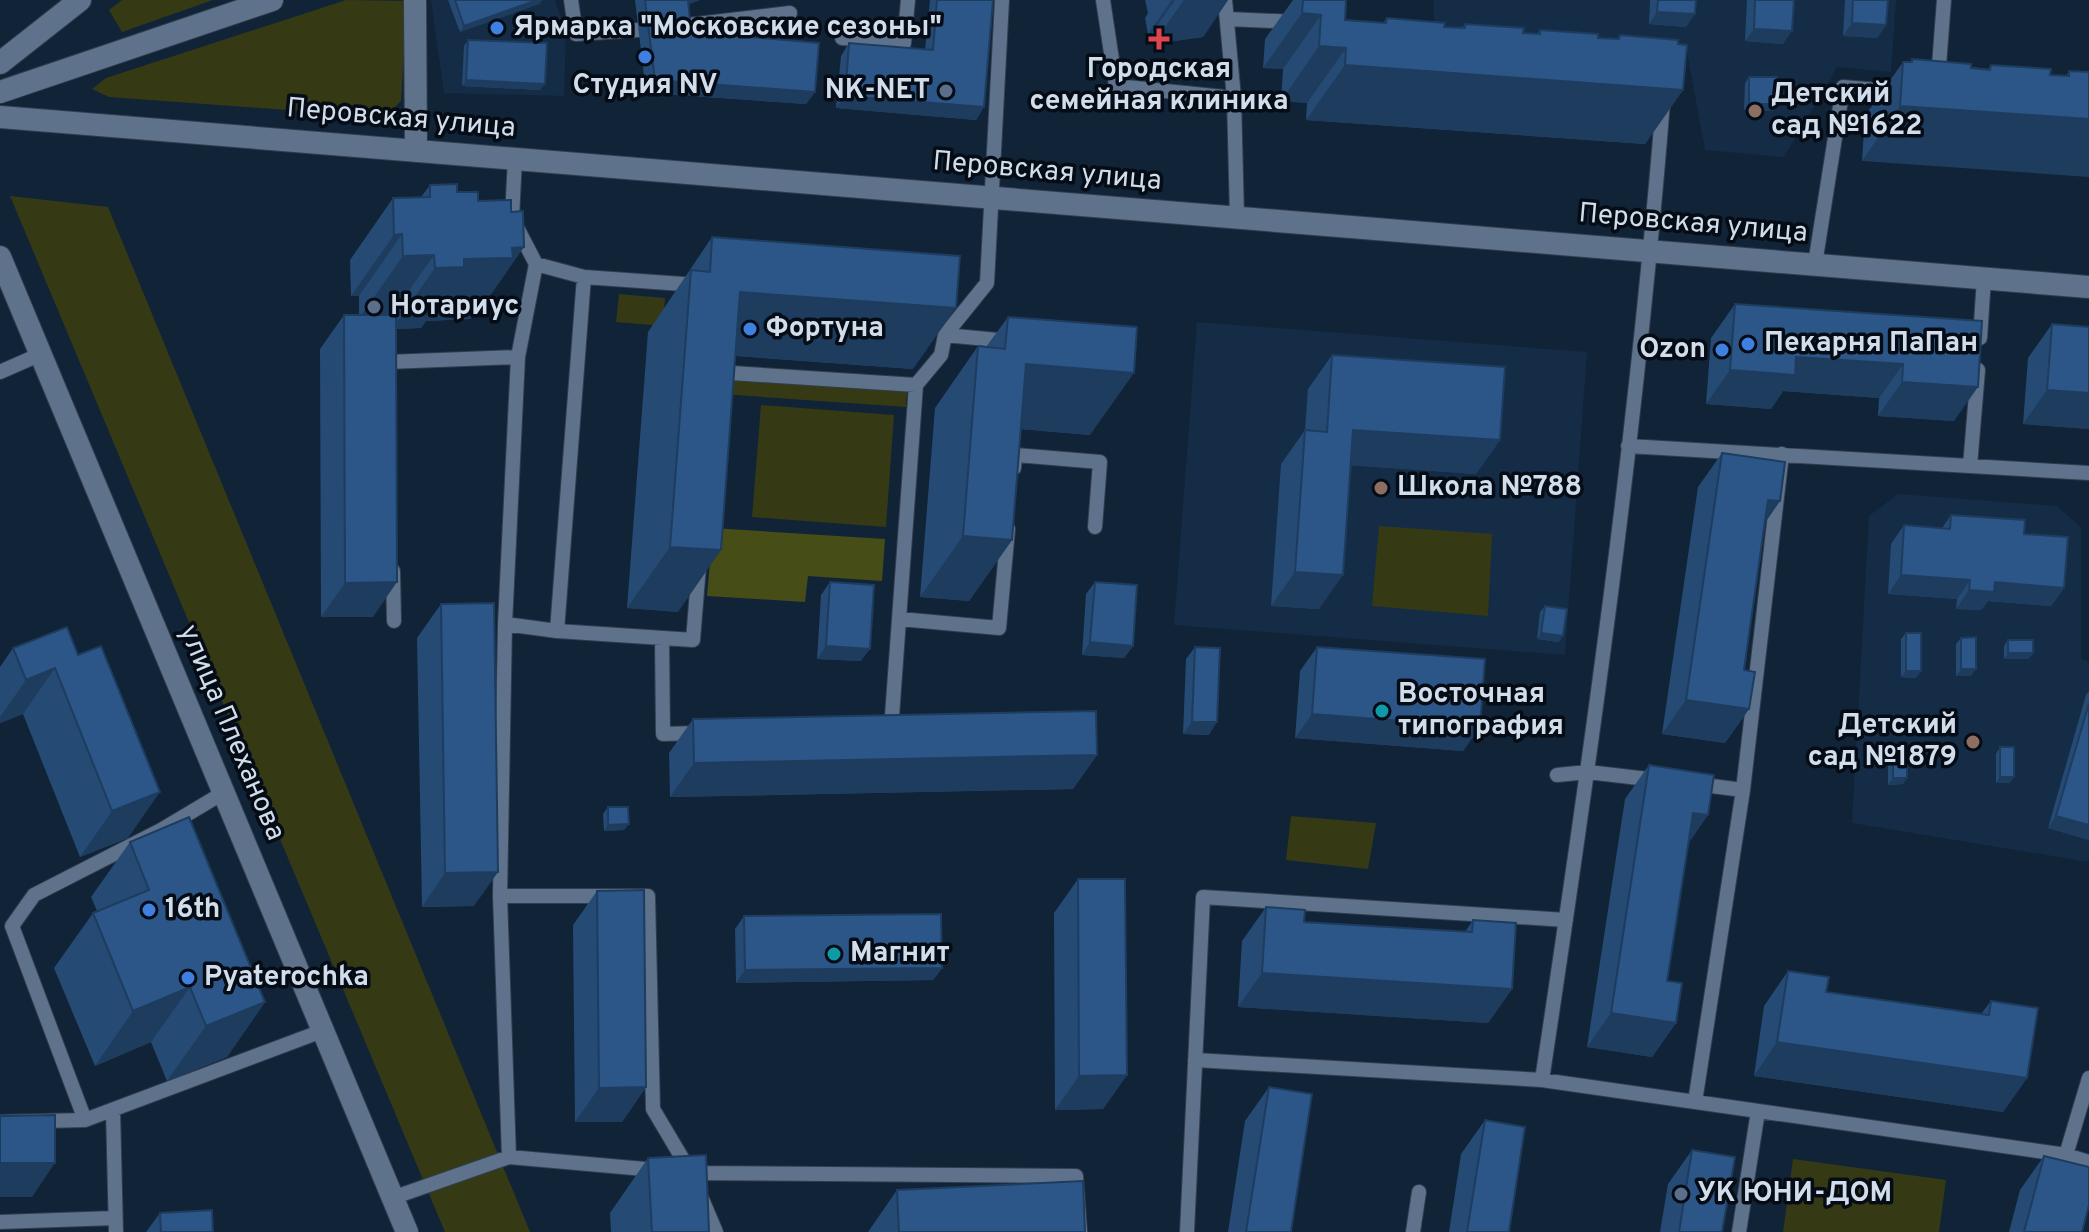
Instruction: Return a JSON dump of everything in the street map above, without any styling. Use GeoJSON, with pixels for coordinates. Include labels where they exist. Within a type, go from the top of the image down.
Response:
{"type":"FeatureCollection","features":[{"type":"Feature","properties":{"kind":"main road"},"geometry":{"type":"LineString","coordinates":[[0,63],[80,0]]}},
{"type":"Feature","properties":{"kind":"main road"},"geometry":{"type":"LineString","coordinates":[[0,92],[272,0]]}},
{"type":"Feature","properties":{"kind":"main road"},"geometry":{"type":"LineString","coordinates":[[415,0],[416,151]]}},
{"type":"Feature","properties":{"kind":"main road","name":"Перовская улица"},"geometry":{"type":"LineString","coordinates":[[0,117],[2089,287]]}},
{"type":"Feature","properties":{"kind":"main road","name":"улица Плеханова"},"geometry":{"type":"LineString","coordinates":[[0,257],[407,1232]]}},
{"type":"Feature","properties":{"kind":"lane"},"geometry":{"type":"LineString","coordinates":[[571,0],[576,34],[638,30]]}},
{"type":"Feature","properties":{"kind":"lane"},"geometry":{"type":"LineString","coordinates":[[842,38],[904,43],[908,0]]}},
{"type":"Feature","properties":{"kind":"lane"},"geometry":{"type":"LineString","coordinates":[[907,730],[883,730],[900,619],[916,385],[941,355],[945,335],[962,305],[987,283],[1002,0]]}},
{"type":"Feature","properties":{"kind":"lane"},"geometry":{"type":"LineString","coordinates":[[1103,0],[1116,86],[1234,98]]}},
{"type":"Feature","properties":{"kind":"lane"},"geometry":{"type":"LineString","coordinates":[[1225,0],[1234,98],[1237,217]]}},
{"type":"Feature","properties":{"kind":"lane"},"geometry":{"type":"LineString","coordinates":[[1937,94],[1944,0]]}},
{"type":"Feature","properties":{"kind":"lane"},"geometry":{"type":"LineString","coordinates":[[680,26],[790,13]]}},
{"type":"Feature","properties":{"kind":"lane"},"geometry":{"type":"LineString","coordinates":[[1228,19],[1313,23]]}},
{"type":"Feature","properties":{"kind":"lane"},"geometry":{"type":"LineString","coordinates":[[1542,1080],[1588,772],[1651,251],[1664,87]]}},
{"type":"Feature","properties":{"kind":"lane"},"geometry":{"type":"LineString","coordinates":[[1815,264],[1843,87],[1921,93]]}},
{"type":"Feature","properties":{"kind":"lane"},"geometry":{"type":"LineString","coordinates":[[509,1157],[500,896],[505,624],[518,357],[536,264],[512,218],[515,158]]}},
{"type":"Feature","properties":{"kind":"lane"},"geometry":{"type":"LineString","coordinates":[[536,264],[584,277],[708,286]]}},
{"type":"Feature","properties":{"kind":"lane"},"geometry":{"type":"LineString","coordinates":[[557,631],[584,277]]}},
{"type":"Feature","properties":{"kind":"lane"},"geometry":{"type":"LineString","coordinates":[[1970,466],[1984,278]]}},
{"type":"Feature","properties":{"kind":"lane"},"geometry":{"type":"LineString","coordinates":[[945,335],[1023,342]]}},
{"type":"Feature","properties":{"kind":"lane"},"geometry":{"type":"LineString","coordinates":[[0,372],[41,354]]}},
{"type":"Feature","properties":{"kind":"lane"},"geometry":{"type":"LineString","coordinates":[[387,393],[387,362],[518,357]]}},
{"type":"Feature","properties":{"kind":"lane"},"geometry":{"type":"LineString","coordinates":[[713,387],[714,371],[916,385]]}},
{"type":"Feature","properties":{"kind":"lane"},"geometry":{"type":"LineString","coordinates":[[1628,446],[2089,473]]}},
{"type":"Feature","properties":{"kind":"lane"},"geometry":{"type":"LineString","coordinates":[[1695,1102],[1743,790],[1782,454]]}},
{"type":"Feature","properties":{"kind":"lane"},"geometry":{"type":"LineString","coordinates":[[1012,486],[1015,455],[1100,462],[1095,527]]}},
{"type":"Feature","properties":{"kind":"lane"},"geometry":{"type":"LineString","coordinates":[[900,619],[999,628],[1009,518]]}},
{"type":"Feature","properties":{"kind":"lane"},"geometry":{"type":"LineString","coordinates":[[505,624],[557,631],[693,640],[701,545]]}},
{"type":"Feature","properties":{"kind":"lane"},"geometry":{"type":"LineString","coordinates":[[392,560],[394,621]]}},
{"type":"Feature","properties":{"kind":"lane"},"geometry":{"type":"LineString","coordinates":[[662,638],[663,734],[708,733]]}},
{"type":"Feature","properties":{"kind":"lane"},"geometry":{"type":"LineString","coordinates":[[1557,775],[1588,772],[1665,781]]}},
{"type":"Feature","properties":{"kind":"lane"},"geometry":{"type":"LineString","coordinates":[[1681,783],[1743,790]]}},
{"type":"Feature","properties":{"kind":"lane"},"geometry":{"type":"LineString","coordinates":[[85,1120],[12,926],[34,895],[161,830],[223,793]]}},
{"type":"Feature","properties":{"kind":"lane"},"geometry":{"type":"LineString","coordinates":[[500,896],[648,896],[653,1109],[691,1174],[716,1232]]}},
{"type":"Feature","properties":{"kind":"lane"},"geometry":{"type":"LineString","coordinates":[[1187,1232],[1203,897],[1566,920]]}},
{"type":"Feature","properties":{"kind":"lane"},"geometry":{"type":"LineString","coordinates":[[0,1122],[85,1120],[322,1031]]}},
{"type":"Feature","properties":{"kind":"lane"},"geometry":{"type":"LineString","coordinates":[[1195,1060],[1542,1080],[2066,1155],[2089,1162]]}},
{"type":"Feature","properties":{"kind":"lane"},"geometry":{"type":"LineString","coordinates":[[2066,1155],[2089,1078]]}},
{"type":"Feature","properties":{"kind":"lane"},"geometry":{"type":"LineString","coordinates":[[0,1222],[116,1225],[113,1110]]}},
{"type":"Feature","properties":{"kind":"lane"},"geometry":{"type":"LineString","coordinates":[[1739,1232],[1758,1111]]}},
{"type":"Feature","properties":{"kind":"lane"},"geometry":{"type":"LineString","coordinates":[[392,1198],[509,1157],[691,1174],[1076,1176],[1080,1232]]}},
{"type":"Feature","properties":{"kind":"lane"},"geometry":{"type":"LineString","coordinates":[[1413,1232],[1419,1192]]}},
{"type":"Feature","properties":{"kind":"shaded area"},"geometry":{"type":"Polygon","coordinates":[[[431,0],[555,0],[566,31],[564,96],[444,93],[431,0]]]}},
{"type":"Feature","properties":{"kind":"shaded area","name":"Детский сад №1622"},"geometry":{"type":"Polygon","coordinates":[[[1434,0],[1896,0],[1891,72],[1837,67],[1784,157],[1705,150],[1687,52],[1434,29],[1434,0]]]}},
{"type":"Feature","properties":{"kind":"shaded area","name":"Школа №788"},"geometry":{"type":"Polygon","coordinates":[[[1197,322],[1587,352],[1565,655],[1174,625],[1197,322]]]}},
{"type":"Feature","properties":{"kind":"shaded area","name":"Детский сад №1879"},"geometry":{"type":"Polygon","coordinates":[[[1898,494],[2057,506],[2081,527],[2081,659],[2089,662],[2089,862],[1852,823],[1869,516],[1898,494]]]}},
{"type":"Feature","properties":{"kind":"green space"},"geometry":{"type":"Polygon","coordinates":[[[122,0],[213,0],[122,32],[109,10],[122,0]]]}},
{"type":"Feature","properties":{"kind":"green space"},"geometry":{"type":"Polygon","coordinates":[[[346,0],[407,1],[401,101],[385,117],[109,97],[92,89],[106,78],[346,0]]]}},
{"type":"Feature","properties":{"kind":"green space"},"geometry":{"type":"Polygon","coordinates":[[[10,196],[108,207],[530,1232],[445,1232],[10,196]]]}},
{"type":"Feature","properties":{"kind":"green space"},"geometry":{"type":"Polygon","coordinates":[[[619,294],[665,298],[663,326],[616,322],[619,294]]]}},
{"type":"Feature","properties":{"kind":"green space"},"geometry":{"type":"Polygon","coordinates":[[[722,379],[907,392],[906,407],[721,394],[722,379]]]}},
{"type":"Feature","properties":{"kind":"green space"},"geometry":{"type":"Polygon","coordinates":[[[761,405],[894,415],[886,527],[752,517],[761,405]]]}},
{"type":"Feature","properties":{"kind":"green space"},"geometry":{"type":"Polygon","coordinates":[[[1379,526],[1492,534],[1488,616],[1372,606],[1379,526]]]}},
{"type":"Feature","properties":{"kind":"green space"},"geometry":{"type":"Polygon","coordinates":[[[713,528],[885,539],[882,581],[808,576],[805,602],[707,596],[713,528]]]}},
{"type":"Feature","properties":{"kind":"green space"},"geometry":{"type":"Polygon","coordinates":[[[1291,816],[1376,823],[1368,869],[1286,860],[1291,816]]]}},
{"type":"Feature","properties":{"kind":"green space"},"geometry":{"type":"Polygon","coordinates":[[[1793,1159],[1946,1180],[1939,1232],[1783,1232],[1793,1159]]]}},
{"type":"Feature","properties":{"kind":"building"},"geometry":{"type":"Polygon","coordinates":[[[455,0],[537,0],[464,26],[455,0]]]}},
{"type":"Feature","properties":{"kind":"building"},"geometry":{"type":"Polygon","coordinates":[[[645,0],[688,0],[691,32],[819,43],[815,92],[655,80],[645,0]]]}},
{"type":"Feature","properties":{"kind":"building"},"geometry":{"type":"Polygon","coordinates":[[[937,0],[993,0],[984,107],[845,96],[849,43],[933,50],[937,0]]]}},
{"type":"Feature","properties":{"kind":"building"},"geometry":{"type":"Polygon","coordinates":[[[1303,0],[1346,0],[1345,20],[1386,23],[1387,18],[1445,23],[1444,27],[1465,28],[1465,24],[1524,28],[1523,33],[1540,34],[1540,30],[1598,34],[1598,38],[1619,39],[1620,35],[1678,40],[1678,44],[1687,45],[1683,90],[1345,65],[1346,48],[1319,46],[1321,15],[1302,13],[1303,0]]]}},
{"type":"Feature","properties":{"kind":"building"},"geometry":{"type":"Polygon","coordinates":[[[1658,0],[1696,0],[1695,14],[1657,12],[1658,0]]]}},
{"type":"Feature","properties":{"kind":"building"},"geometry":{"type":"Polygon","coordinates":[[[1755,0],[1794,0],[1792,31],[1754,29],[1755,0]]]}},
{"type":"Feature","properties":{"kind":"building"},"geometry":{"type":"Polygon","coordinates":[[[1853,0],[1888,0],[1886,25],[1852,23],[1853,0]]]}},
{"type":"Feature","properties":{"kind":"building"},"geometry":{"type":"Polygon","coordinates":[[[468,40],[547,43],[545,84],[466,80],[468,40]]]}},
{"type":"Feature","properties":{"kind":"building"},"geometry":{"type":"Polygon","coordinates":[[[1912,59],[1971,64],[1971,68],[1990,70],[1991,65],[2051,69],[2050,75],[2069,76],[2069,71],[2089,72],[2089,119],[1900,106],[1903,62],[1912,62],[1912,59]]]}},
{"type":"Feature","properties":{"kind":"building"},"geometry":{"type":"Polygon","coordinates":[[[1749,77],[1777,77],[1776,104],[1749,104],[1749,77]]]}},
{"type":"Feature","properties":{"kind":"building"},"geometry":{"type":"Polygon","coordinates":[[[457,184],[457,192],[478,192],[478,201],[511,200],[511,212],[523,211],[524,247],[512,248],[513,258],[464,259],[464,267],[435,268],[434,255],[403,256],[402,234],[394,235],[393,198],[430,197],[430,185],[457,184]]]}},
{"type":"Feature","properties":{"kind":"building"},"geometry":{"type":"Polygon","coordinates":[[[712,237],[960,256],[956,308],[740,292],[721,550],[670,547],[691,270],[710,272],[712,237]]]}},
{"type":"Feature","properties":{"kind":"building"},"geometry":{"type":"Polygon","coordinates":[[[1735,304],[1982,321],[1978,387],[1902,382],[1903,364],[1796,357],[1795,375],[1730,370],[1735,304]]]}},
{"type":"Feature","properties":{"kind":"building"},"geometry":{"type":"Polygon","coordinates":[[[344,315],[396,315],[397,582],[345,583],[344,315]]]}},
{"type":"Feature","properties":{"kind":"building"},"geometry":{"type":"Polygon","coordinates":[[[1008,317],[1137,327],[1134,373],[1026,364],[1012,540],[963,536],[978,346],[1005,349],[1008,317]]]}},
{"type":"Feature","properties":{"kind":"building"},"geometry":{"type":"Polygon","coordinates":[[[2052,324],[2089,327],[2089,393],[2047,390],[2052,324]]]}},
{"type":"Feature","properties":{"kind":"building"},"geometry":{"type":"Polygon","coordinates":[[[1332,355],[1505,367],[1500,440],[1353,430],[1343,575],[1295,572],[1305,430],[1327,432],[1332,355]]]}},
{"type":"Feature","properties":{"kind":"building"},"geometry":{"type":"Polygon","coordinates":[[[1722,453],[1785,462],[1780,501],[1768,500],[1744,670],[1755,672],[1749,709],[1686,700],[1722,453]]]}},
{"type":"Feature","properties":{"kind":"building"},"geometry":{"type":"Polygon","coordinates":[[[1951,515],[2025,520],[2024,534],[2068,537],[2064,588],[1995,582],[1994,592],[1969,590],[1970,580],[1901,575],[1904,525],[1950,529],[1951,515]]]}},
{"type":"Feature","properties":{"kind":"building"},"geometry":{"type":"Polygon","coordinates":[[[830,582],[874,585],[870,649],[826,646],[830,582]]]}},
{"type":"Feature","properties":{"kind":"building"},"geometry":{"type":"Polygon","coordinates":[[[1095,582],[1137,585],[1133,646],[1090,642],[1095,582]]]}},
{"type":"Feature","properties":{"kind":"building"},"geometry":{"type":"Polygon","coordinates":[[[494,603],[498,872],[445,873],[441,604],[494,603]]]}},
{"type":"Feature","properties":{"kind":"building"},"geometry":{"type":"Polygon","coordinates":[[[1545,606],[1567,609],[1563,636],[1541,633],[1545,606]]]}},
{"type":"Feature","properties":{"kind":"building"},"geometry":{"type":"Polygon","coordinates":[[[67,627],[78,655],[101,646],[160,792],[112,811],[55,668],[26,680],[13,648],[67,627]]]}},
{"type":"Feature","properties":{"kind":"building"},"geometry":{"type":"Polygon","coordinates":[[[1906,633],[1921,633],[1921,671],[1906,671],[1906,633]]]}},
{"type":"Feature","properties":{"kind":"building"},"geometry":{"type":"Polygon","coordinates":[[[1976,637],[1976,669],[1961,669],[1961,638],[1976,637]]]}},
{"type":"Feature","properties":{"kind":"building"},"geometry":{"type":"Polygon","coordinates":[[[2008,640],[2033,640],[2033,653],[2008,653],[2008,640]]]}},
{"type":"Feature","properties":{"kind":"building"},"geometry":{"type":"Polygon","coordinates":[[[1195,647],[1220,648],[1217,722],[1192,722],[1195,647]]]}},
{"type":"Feature","properties":{"kind":"building"},"geometry":{"type":"Polygon","coordinates":[[[1317,647],[1485,659],[1480,727],[1312,714],[1317,647]]]}},
{"type":"Feature","properties":{"kind":"building"},"geometry":{"type":"Polygon","coordinates":[[[2089,703],[2089,825],[2056,816],[2089,703]]]}},
{"type":"Feature","properties":{"kind":"building"},"geometry":{"type":"Polygon","coordinates":[[[1096,711],[1097,755],[694,763],[693,719],[1096,711]]]}},
{"type":"Feature","properties":{"kind":"building"},"geometry":{"type":"Polygon","coordinates":[[[2000,747],[2014,747],[2014,777],[2000,777],[2000,747]]]}},
{"type":"Feature","properties":{"kind":"building"},"geometry":{"type":"Polygon","coordinates":[[[1893,754],[1907,754],[1907,778],[1893,778],[1893,754]]]}},
{"type":"Feature","properties":{"kind":"building"},"geometry":{"type":"Polygon","coordinates":[[[1649,765],[1714,775],[1708,815],[1693,813],[1667,981],[1682,983],[1676,1023],[1611,1013],[1649,765]]]}},
{"type":"Feature","properties":{"kind":"building"},"geometry":{"type":"Polygon","coordinates":[[[608,807],[628,807],[629,824],[608,825],[608,807]]]}},
{"type":"Feature","properties":{"kind":"building"},"geometry":{"type":"Polygon","coordinates":[[[189,817],[265,1002],[206,1026],[190,987],[133,1011],[93,913],[149,890],[130,842],[189,817]]]}},
{"type":"Feature","properties":{"kind":"building"},"geometry":{"type":"Polygon","coordinates":[[[1078,879],[1125,879],[1127,1075],[1079,1076],[1078,879]]]}},
{"type":"Feature","properties":{"kind":"building"},"geometry":{"type":"Polygon","coordinates":[[[644,890],[646,1087],[599,1088],[597,891],[644,890]]]}},
{"type":"Feature","properties":{"kind":"building"},"geometry":{"type":"Polygon","coordinates":[[[1266,907],[1305,910],[1304,922],[1472,932],[1473,920],[1516,923],[1512,989],[1262,973],[1266,907]]]}},
{"type":"Feature","properties":{"kind":"building","name":"Магнит"},"geometry":{"type":"Polygon","coordinates":[[[941,914],[942,968],[745,970],[744,916],[941,914]]]}},
{"type":"Feature","properties":{"kind":"building"},"geometry":{"type":"Polygon","coordinates":[[[1788,971],[1829,977],[1826,992],[1989,1015],[1991,1001],[2038,1008],[2027,1078],[1777,1042],[1788,971]]]}},
{"type":"Feature","properties":{"kind":"building"},"geometry":{"type":"Polygon","coordinates":[[[1269,1087],[1312,1094],[1291,1232],[1246,1232],[1269,1087]]]}},
{"type":"Feature","properties":{"kind":"building"},"geometry":{"type":"Polygon","coordinates":[[[55,1115],[55,1163],[0,1163],[0,1116],[55,1115]]]}},
{"type":"Feature","properties":{"kind":"building"},"geometry":{"type":"Polygon","coordinates":[[[1485,1120],[1525,1127],[1509,1232],[1467,1232],[1485,1120]]]}},
{"type":"Feature","properties":{"kind":"building"},"geometry":{"type":"Polygon","coordinates":[[[1692,1150],[1735,1157],[1722,1232],[1679,1232],[1692,1150]]]}},
{"type":"Feature","properties":{"kind":"building"},"geometry":{"type":"Polygon","coordinates":[[[706,1155],[709,1232],[652,1232],[648,1158],[706,1155]]]}},
{"type":"Feature","properties":{"kind":"building"},"geometry":{"type":"Polygon","coordinates":[[[2044,1156],[2089,1167],[2089,1205],[2082,1232],[2024,1232],[2044,1156]]]}},
{"type":"Feature","properties":{"kind":"building"},"geometry":{"type":"Polygon","coordinates":[[[1083,1181],[1085,1232],[899,1232],[897,1190],[1083,1181]]]}},
{"type":"Feature","properties":{"kind":"building"},"geometry":{"type":"Polygon","coordinates":[[[212,1210],[213,1232],[161,1232],[160,1213],[212,1210]]]}},
{"type":"Feature","properties":{"kind":"place","name":"Ярмарка \"Московские сезоны\""},"geometry":{"type":"Point","coordinates":[497,28]}},
{"type":"Feature","properties":{"kind":"place","name":"Городская семейная клиника"},"geometry":{"type":"Point","coordinates":[1159,39]}},
{"type":"Feature","properties":{"kind":"place","name":"Студия NV"},"geometry":{"type":"Point","coordinates":[645,57]}},
{"type":"Feature","properties":{"kind":"place","name":"NK-NET"},"geometry":{"type":"Point","coordinates":[946,91]}},
{"type":"Feature","properties":{"kind":"place","name":"Детский сад №1622"},"geometry":{"type":"Point","coordinates":[1755,111]}},
{"type":"Feature","properties":{"kind":"place","name":"Нотариус"},"geometry":{"type":"Point","coordinates":[374,307]}},
{"type":"Feature","properties":{"kind":"place","name":"Фортуна"},"geometry":{"type":"Point","coordinates":[750,329]}},
{"type":"Feature","properties":{"kind":"place","name":"Пекарня ПаПан"},"geometry":{"type":"Point","coordinates":[1748,344]}},
{"type":"Feature","properties":{"kind":"place","name":"Ozon"},"geometry":{"type":"Point","coordinates":[1722,350]}},
{"type":"Feature","properties":{"kind":"place","name":"Школа №788"},"geometry":{"type":"Point","coordinates":[1381,488]}},
{"type":"Feature","properties":{"kind":"place","name":"Восточная типография"},"geometry":{"type":"Point","coordinates":[1382,711]}},
{"type":"Feature","properties":{"kind":"place","name":"Детский сад №1879"},"geometry":{"type":"Point","coordinates":[1973,742]}},
{"type":"Feature","properties":{"kind":"place","name":"16th"},"geometry":{"type":"Point","coordinates":[149,910]}},
{"type":"Feature","properties":{"kind":"place","name":"Магнит"},"geometry":{"type":"Point","coordinates":[834,954]}},
{"type":"Feature","properties":{"kind":"place","name":"Pyaterochka"},"geometry":{"type":"Point","coordinates":[188,978]}},
{"type":"Feature","properties":{"kind":"place","name":"УК ЮНИ-ДОМ"},"geometry":{"type":"Point","coordinates":[1681,1194]}}]}
